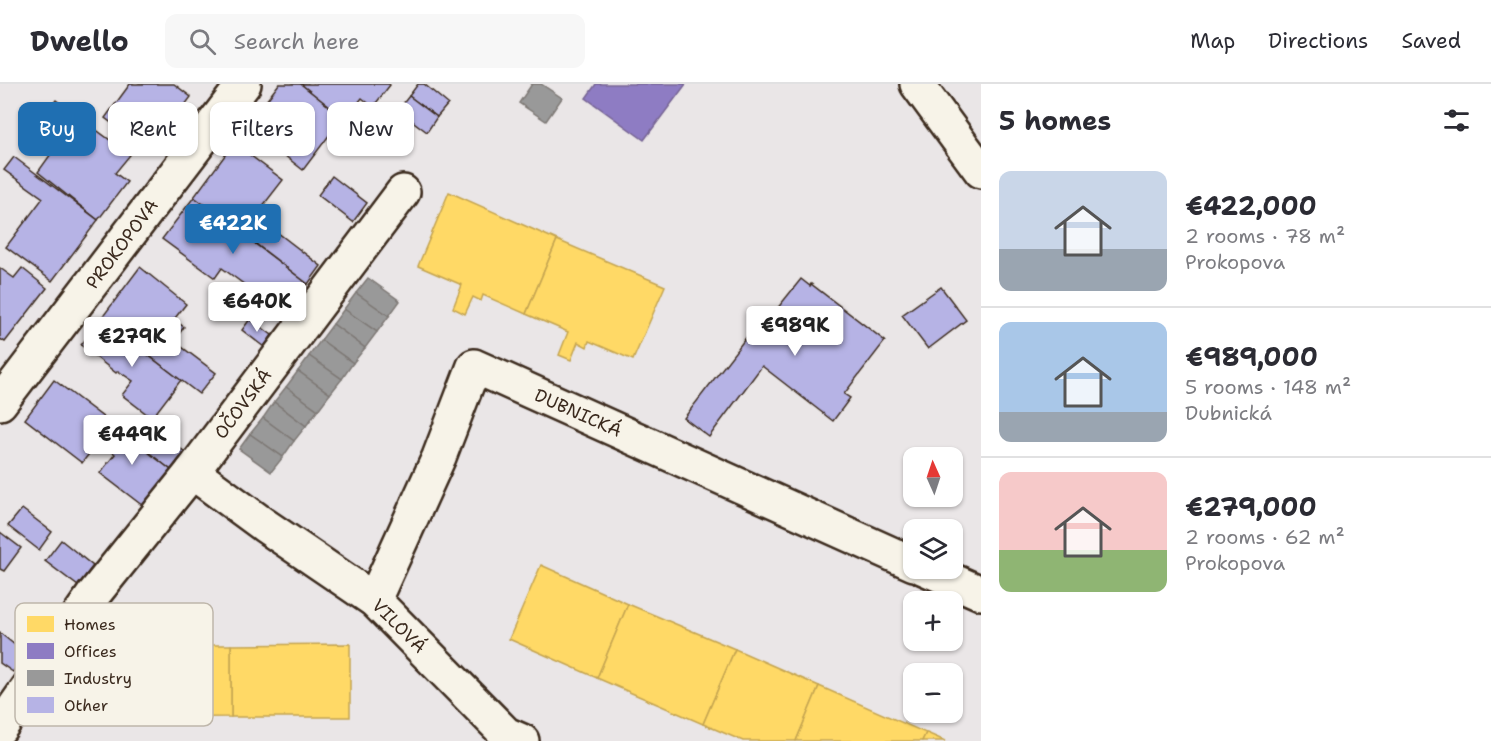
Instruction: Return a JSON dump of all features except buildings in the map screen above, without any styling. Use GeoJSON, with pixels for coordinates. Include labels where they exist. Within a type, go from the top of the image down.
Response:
{"type":"FeatureCollection","features":[{"type":"Feature","properties":{"kind":"street","name":"PROKOPOVA"},"geometry":{"type":"LineString","coordinates":[[0,403],[244,84]]}},
{"type":"Feature","properties":{"kind":"street"},"geometry":{"type":"LineString","coordinates":[[917,84],[981,171]]}},
{"type":"Feature","properties":{"kind":"street","name":"OČOVSKÁ"},"geometry":{"type":"LineString","coordinates":[[88,603],[192,472],[403,192]]}},
{"type":"Feature","properties":{"kind":"street","name":"DUBNICKÁ"},"geometry":{"type":"LineString","coordinates":[[374,600],[439,457],[474,366],[903,559]]}},
{"type":"Feature","properties":{"kind":"street","name":"VILOVÁ"},"geometry":{"type":"LineString","coordinates":[[192,472],[264,525],[374,600],[510,739]]}},
{"type":"Feature","properties":{"kind":"street"},"geometry":{"type":"LineString","coordinates":[[949,579],[981,593]]}},
{"type":"Feature","properties":{"kind":"street","name":"OČOVSKÁ"},"geometry":{"type":"LineString","coordinates":[[0,728],[15,707]]}}]}
